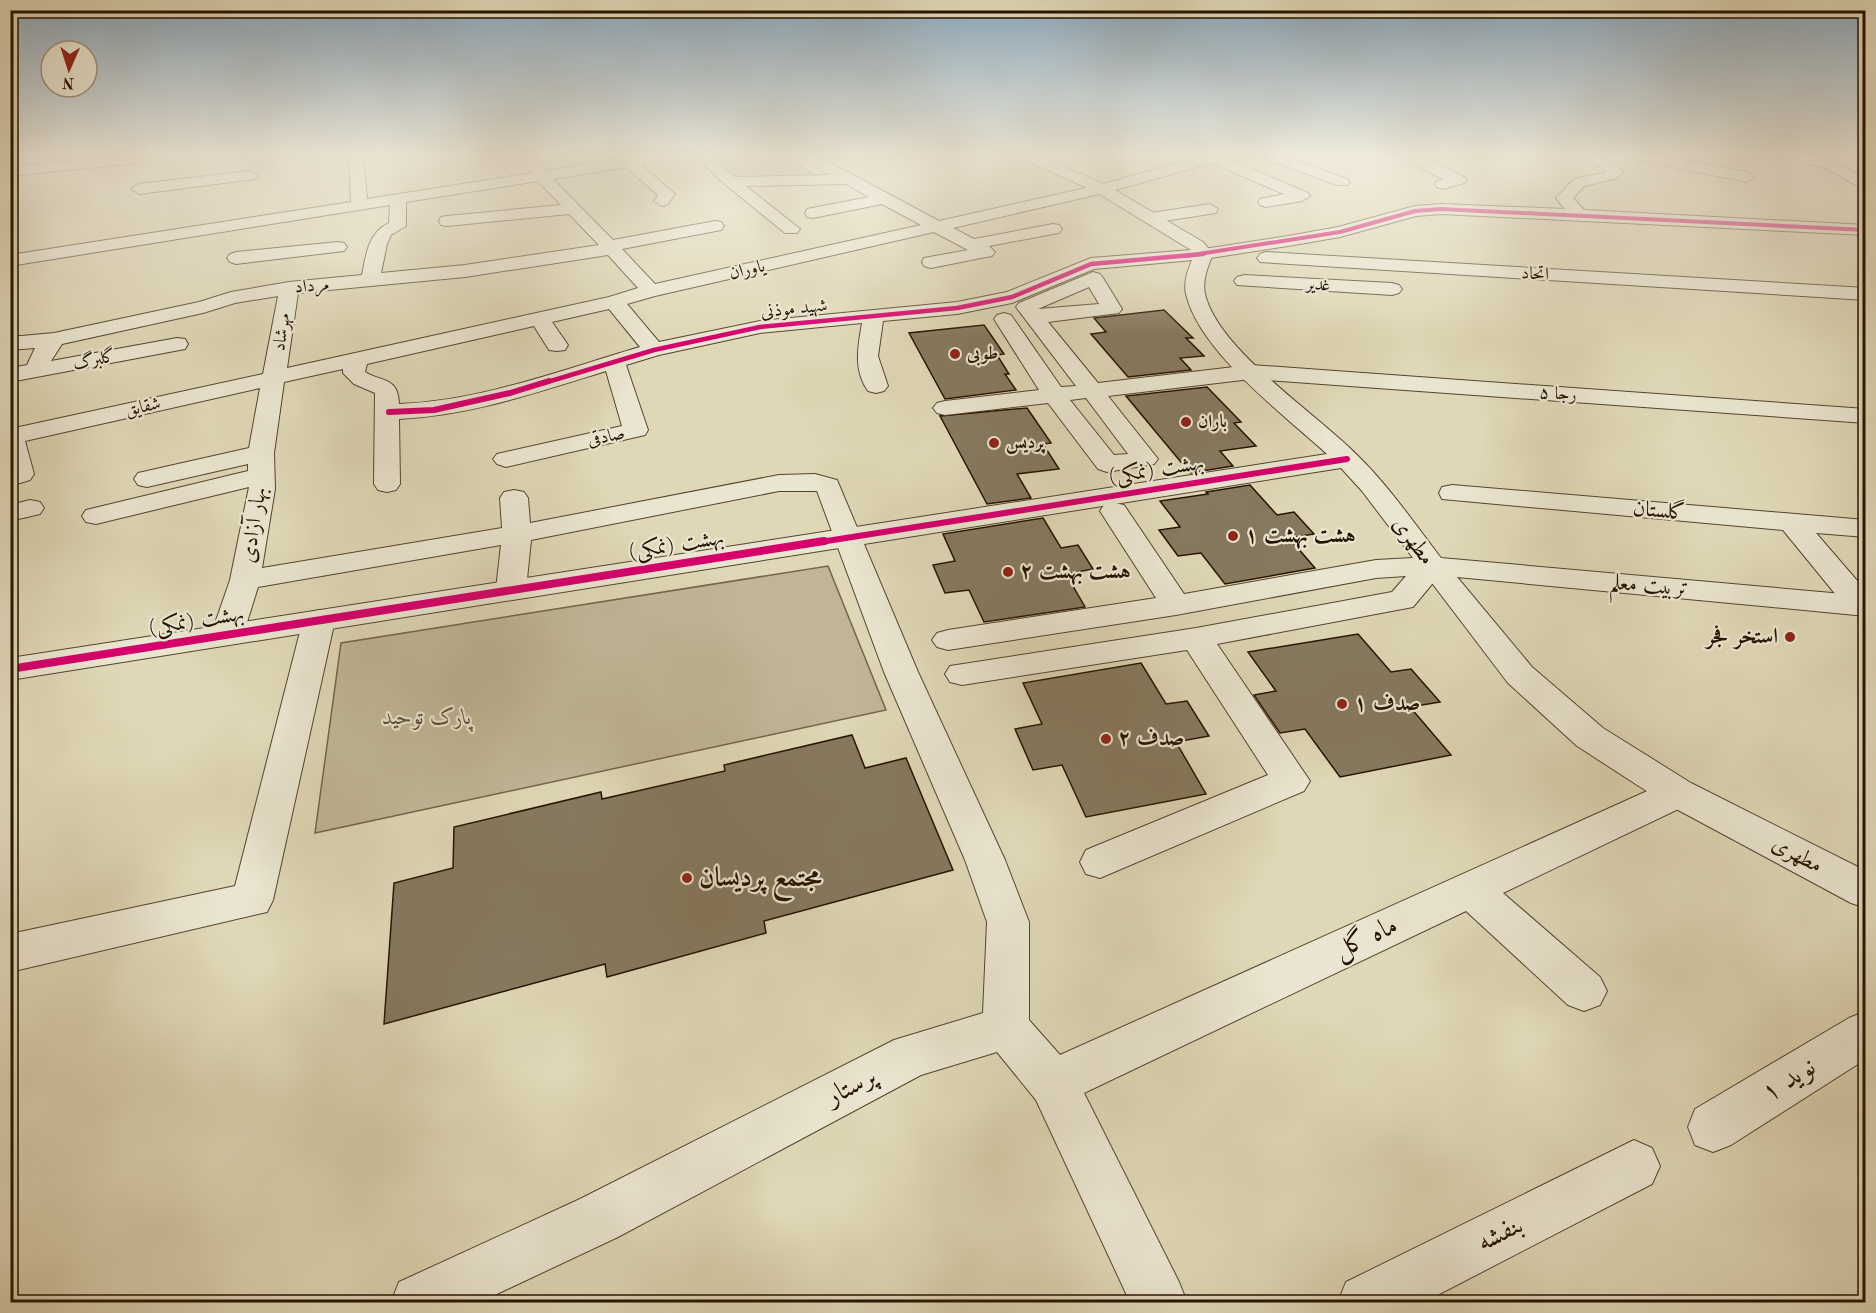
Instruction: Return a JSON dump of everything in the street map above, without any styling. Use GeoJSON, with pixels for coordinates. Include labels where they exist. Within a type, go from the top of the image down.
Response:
{"type":"FeatureCollection","features":[{"type":"Feature","properties":{"kind":"street"},"geometry":{"type":"LineString","coordinates":[[138,215],[138,224]]}},
{"type":"Feature","properties":{"kind":"street"},"geometry":{"type":"LineString","coordinates":[[17,265],[138,224],[241,225],[301,215]]}},
{"type":"Feature","properties":{"kind":"street"},"geometry":{"type":"LineString","coordinates":[[447,221],[507,215]]}},
{"type":"Feature","properties":{"kind":"street"},"geometry":{"type":"LineString","coordinates":[[579,215],[650,291]]}},
{"type":"Feature","properties":{"kind":"street"},"geometry":{"type":"LineString","coordinates":[[773,215],[791,229]]}},
{"type":"Feature","properties":{"kind":"street"},"geometry":{"type":"LineString","coordinates":[[914,215],[986,252],[931,262]]}},
{"type":"Feature","properties":{"kind":"street","name":"یاوران"},"geometry":{"type":"LineString","coordinates":[[275,377],[540,319],[650,291],[990,215]]}},
{"type":"Feature","properties":{"kind":"street"},"geometry":{"type":"LineString","coordinates":[[1146,215],[1197,246],[1204,254],[1340,232],[1400,215]]}},
{"type":"Feature","properties":{"kind":"street"},"geometry":{"type":"LineString","coordinates":[[1151,218],[1167,215]]}},
{"type":"Feature","properties":{"kind":"street"},"geometry":{"type":"LineString","coordinates":[[1603,215],[1866,230]]}},
{"type":"Feature","properties":{"kind":"street"},"geometry":{"type":"LineString","coordinates":[[370,280],[378,244],[385,231],[396,227],[398,218],[419,216]]}},
{"type":"Feature","properties":{"kind":"street"},"geometry":{"type":"LineString","coordinates":[[231,298],[241,225]]}},
{"type":"Feature","properties":{"kind":"street","name":"مرداد"},"geometry":{"type":"LineString","coordinates":[[10,344],[54,339],[203,307],[231,298],[289,288],[465,271],[610,247],[715,226]]}},
{"type":"Feature","properties":{"kind":"street"},"geometry":{"type":"LineString","coordinates":[[973,244],[1053,229]]}},
{"type":"Feature","properties":{"kind":"street"},"geometry":{"type":"LineString","coordinates":[[236,258],[338,248]]}},
{"type":"Feature","properties":{"kind":"street","name":"اتحاد"},"geometry":{"type":"LineString","coordinates":[[1204,254],[1866,294]]}},
{"type":"Feature","properties":{"kind":"street","name":"شهید موذنی"},"geometry":{"type":"LineString","coordinates":[[389,412],[434,410],[510,393],[654,350],[760,327],[957,308],[1012,297],[1091,264],[1204,254]]}},
{"type":"Feature","properties":{"kind":"street","name":"مطهری"},"geometry":{"type":"LineString","coordinates":[[1204,254],[1197,270],[1196,293],[1213,333],[1233,356],[1347,459],[1371,485],[1432,566],[1521,675],[1590,737],[1678,793],[1866,891]]}},
{"type":"Feature","properties":{"kind":"street"},"geometry":{"type":"LineString","coordinates":[[1319,261],[1328,285]]}},
{"type":"Feature","properties":{"kind":"street","name":"غدیر"},"geometry":{"type":"LineString","coordinates":[[1244,281],[1392,289]]}},
{"type":"Feature","properties":{"kind":"street","name":"مهرشاد"},"geometry":{"type":"LineString","coordinates":[[275,377],[289,288]]}},
{"type":"Feature","properties":{"kind":"street"},"geometry":{"type":"LineString","coordinates":[[614,302],[654,350]]}},
{"type":"Feature","properties":{"kind":"street"},"geometry":{"type":"LineString","coordinates":[[921,327],[1034,316],[1145,459],[1107,464],[1048,386],[1004,319]]}},
{"type":"Feature","properties":{"kind":"street"},"geometry":{"type":"LineString","coordinates":[[873,317],[867,356],[876,386]]}},
{"type":"Feature","properties":{"kind":"street"},"geometry":{"type":"LineString","coordinates":[[540,319],[557,345]]}},
{"type":"Feature","properties":{"kind":"street"},"geometry":{"type":"LineString","coordinates":[[36,371],[45,349],[54,339]]}},
{"type":"Feature","properties":{"kind":"street","name":"گلبرگ"},"geometry":{"type":"LineString","coordinates":[[10,375],[177,344]]}},
{"type":"Feature","properties":{"kind":"street"},"geometry":{"type":"LineString","coordinates":[[942,398],[1084,382],[1233,356]]}},
{"type":"Feature","properties":{"kind":"street"},"geometry":{"type":"LineString","coordinates":[[356,360],[354,373],[358,379],[386,390],[389,412],[387,484]]}},
{"type":"Feature","properties":{"kind":"street","name":"صادقی"},"geometry":{"type":"LineString","coordinates":[[506,459],[636,430],[614,362]]}},
{"type":"Feature","properties":{"kind":"street","name":"رجا ۵"},"geometry":{"type":"LineString","coordinates":[[1084,382],[1251,372],[1866,416]]}},
{"type":"Feature","properties":{"kind":"street","name":"شقایق"},"geometry":{"type":"LineString","coordinates":[[11,436],[275,377]]}},
{"type":"Feature","properties":{"kind":"street","name":"بهار آزادی"},"geometry":{"type":"LineString","coordinates":[[227,635],[244,580],[262,489],[261,464],[275,377]]}},
{"type":"Feature","properties":{"kind":"street"},"geometry":{"type":"LineString","coordinates":[[10,478],[21,474],[11,436]]}},
{"type":"Feature","properties":{"kind":"street","name":"بهشت (نمکی)"},"geometry":{"type":"LineString","coordinates":[[10,669],[1347,459]]}},
{"type":"Feature","properties":{"kind":"street"},"geometry":{"type":"LineString","coordinates":[[147,479],[261,464]]}},
{"type":"Feature","properties":{"kind":"street"},"geometry":{"type":"LineString","coordinates":[[96,516],[261,464]]}},
{"type":"Feature","properties":{"kind":"street"},"geometry":{"type":"LineString","coordinates":[[244,580],[517,534],[779,483],[814,482],[828,486],[850,536],[901,672],[985,860],[1008,922],[1006,1028],[1053,1083],[1158,1302]]}},
{"type":"Feature","properties":{"kind":"street","name":"گلستان"},"geometry":{"type":"LineString","coordinates":[[1452,493],[1866,529]]}},
{"type":"Feature","properties":{"kind":"street"},"geometry":{"type":"LineString","coordinates":[[511,589],[517,534],[514,498]]}},
{"type":"Feature","properties":{"kind":"street"},"geometry":{"type":"LineString","coordinates":[[1114,512],[1176,605]]}},
{"type":"Feature","properties":{"kind":"street"},"geometry":{"type":"LineString","coordinates":[[1792,523],[1863,606]]}},
{"type":"Feature","properties":{"kind":"street"},"geometry":{"type":"LineString","coordinates":[[962,674],[1196,638],[1402,600],[1432,566]]}},
{"type":"Feature","properties":{"kind":"street","name":"تربیت معلم"},"geometry":{"type":"LineString","coordinates":[[948,640],[1176,605],[1376,569],[1432,566],[1863,606]]}},
{"type":"Feature","properties":{"kind":"street"},"geometry":{"type":"LineString","coordinates":[[10,953],[252,900],[319,620]]}},
{"type":"Feature","properties":{"kind":"street"},"geometry":{"type":"LineString","coordinates":[[1100,862],[1291,781],[1196,638]]}},
{"type":"Feature","properties":{"kind":"street","name":"ماه گل"},"geometry":{"type":"LineString","coordinates":[[1053,1083],[1678,793]]}},
{"type":"Feature","properties":{"kind":"street"},"geometry":{"type":"LineString","coordinates":[[1471,890],[1584,991]]}},
{"type":"Feature","properties":{"kind":"street","name":"پرستار"},"geometry":{"type":"LineString","coordinates":[[419,1302],[599,1218],[911,1056],[1006,1028]]}},
{"type":"Feature","properties":{"kind":"street","name":"نوید ۱"},"geometry":{"type":"LineString","coordinates":[[1713,1128],[1866,1033]]}},
{"type":"Feature","properties":{"kind":"street","name":"بنفشه"},"geometry":{"type":"LineString","coordinates":[[1366,1302],[1634,1166]]}},
{"type":"Feature","properties":{"kind":"green space","name":"پارک توحید"},"geometry":{"type":"Polygon","coordinates":[[[828,566],[886,710],[315,833],[341,643],[828,566]]]}},
{"type":"Feature","properties":{"kind":"building"},"geometry":{"type":"Polygon","coordinates":[[[1164,310],[1193,338],[1186,338],[1204,356],[1180,358],[1191,370],[1128,377],[1091,334],[1106,332],[1094,318],[1164,310]]]}},
{"type":"Feature","properties":{"kind":"building","name":"طوبی"},"geometry":{"type":"Polygon","coordinates":[[[984,325],[1004,354],[997,355],[1009,374],[1005,374],[1016,390],[945,399],[909,333],[984,325]]]}},
{"type":"Feature","properties":{"kind":"building","name":"باران"},"geometry":{"type":"Polygon","coordinates":[[[1207,387],[1241,422],[1234,423],[1256,446],[1220,451],[1233,466],[1190,473],[1126,396],[1207,387]]]}},
{"type":"Feature","properties":{"kind":"building","name":"پردیس"},"geometry":{"type":"Polygon","coordinates":[[[1027,408],[1051,443],[1043,444],[1059,469],[1017,474],[1031,498],[987,504],[940,416],[1027,408]]]}},
{"type":"Feature","properties":{"kind":"building","name":"هشت بهشت ۱"},"geometry":{"type":"Polygon","coordinates":[[[1250,485],[1277,515],[1294,512],[1314,534],[1289,538],[1315,568],[1225,584],[1201,553],[1178,556],[1159,530],[1180,527],[1160,501],[1250,485]]]}},
{"type":"Feature","properties":{"kind":"building","name":"هشت بهشت ۲"},"geometry":{"type":"Polygon","coordinates":[[[1043,518],[1061,548],[1078,545],[1093,569],[1066,574],[1085,607],[984,622],[969,590],[945,593],[933,565],[955,561],[943,534],[1043,518]]]}},
{"type":"Feature","properties":{"kind":"building","name":"صدف ۱"},"geometry":{"type":"Polygon","coordinates":[[[1358,634],[1391,672],[1411,669],[1440,702],[1410,707],[1451,755],[1340,777],[1305,729],[1280,733],[1254,695],[1276,691],[1248,652],[1358,634]]]}},
{"type":"Feature","properties":{"kind":"building","name":"صدف ۲"},"geometry":{"type":"Polygon","coordinates":[[[1141,663],[1166,704],[1187,701],[1209,736],[1176,742],[1206,794],[1086,817],[1062,765],[1033,770],[1015,729],[1042,724],[1023,683],[1141,663]]]}},
{"type":"Feature","properties":{"kind":"building","name":"مجتمع پردیسان"},"geometry":{"type":"Polygon","coordinates":[[[852,735],[865,768],[906,758],[953,870],[764,921],[766,933],[607,977],[605,964],[384,1024],[394,883],[453,868],[454,827],[601,792],[602,799],[725,771],[724,765],[852,735]]]}},
{"type":"Feature","properties":{"kind":"cycle path"},"geometry":{"type":"LineString","coordinates":[[389,412],[434,410],[510,393],[654,350],[760,327],[957,308],[1012,297],[1091,264],[1204,254],[1288,241],[1340,232],[1400,215]]}},
{"type":"Feature","properties":{"kind":"cycle path"},"geometry":{"type":"LineString","coordinates":[[1593,215],[1866,230]]}},
{"type":"Feature","properties":{"kind":"cycle path"},"geometry":{"type":"LineString","coordinates":[[10,669],[1347,459]]}},
{"type":"Feature","properties":{"kind":"place","name":"طوبی"},"geometry":{"type":"Point","coordinates":[955,354]}},
{"type":"Feature","properties":{"kind":"place","name":"باران"},"geometry":{"type":"Point","coordinates":[1186,422]}},
{"type":"Feature","properties":{"kind":"place","name":"پردیس"},"geometry":{"type":"Point","coordinates":[994,443]}},
{"type":"Feature","properties":{"kind":"place","name":"هشت بهشت ۱"},"geometry":{"type":"Point","coordinates":[1233,536]}},
{"type":"Feature","properties":{"kind":"place","name":"هشت بهشت ۲"},"geometry":{"type":"Point","coordinates":[1008,572]}},
{"type":"Feature","properties":{"kind":"place","name":"استخر فجر"},"geometry":{"type":"Point","coordinates":[1790,637]}},
{"type":"Feature","properties":{"kind":"place","name":"صدف ۱"},"geometry":{"type":"Point","coordinates":[1342,704]}},
{"type":"Feature","properties":{"kind":"place","name":"صدف ۲"},"geometry":{"type":"Point","coordinates":[1106,739]}},
{"type":"Feature","properties":{"kind":"place","name":"مجتمع پردیسان"},"geometry":{"type":"Point","coordinates":[687,878]}}]}
